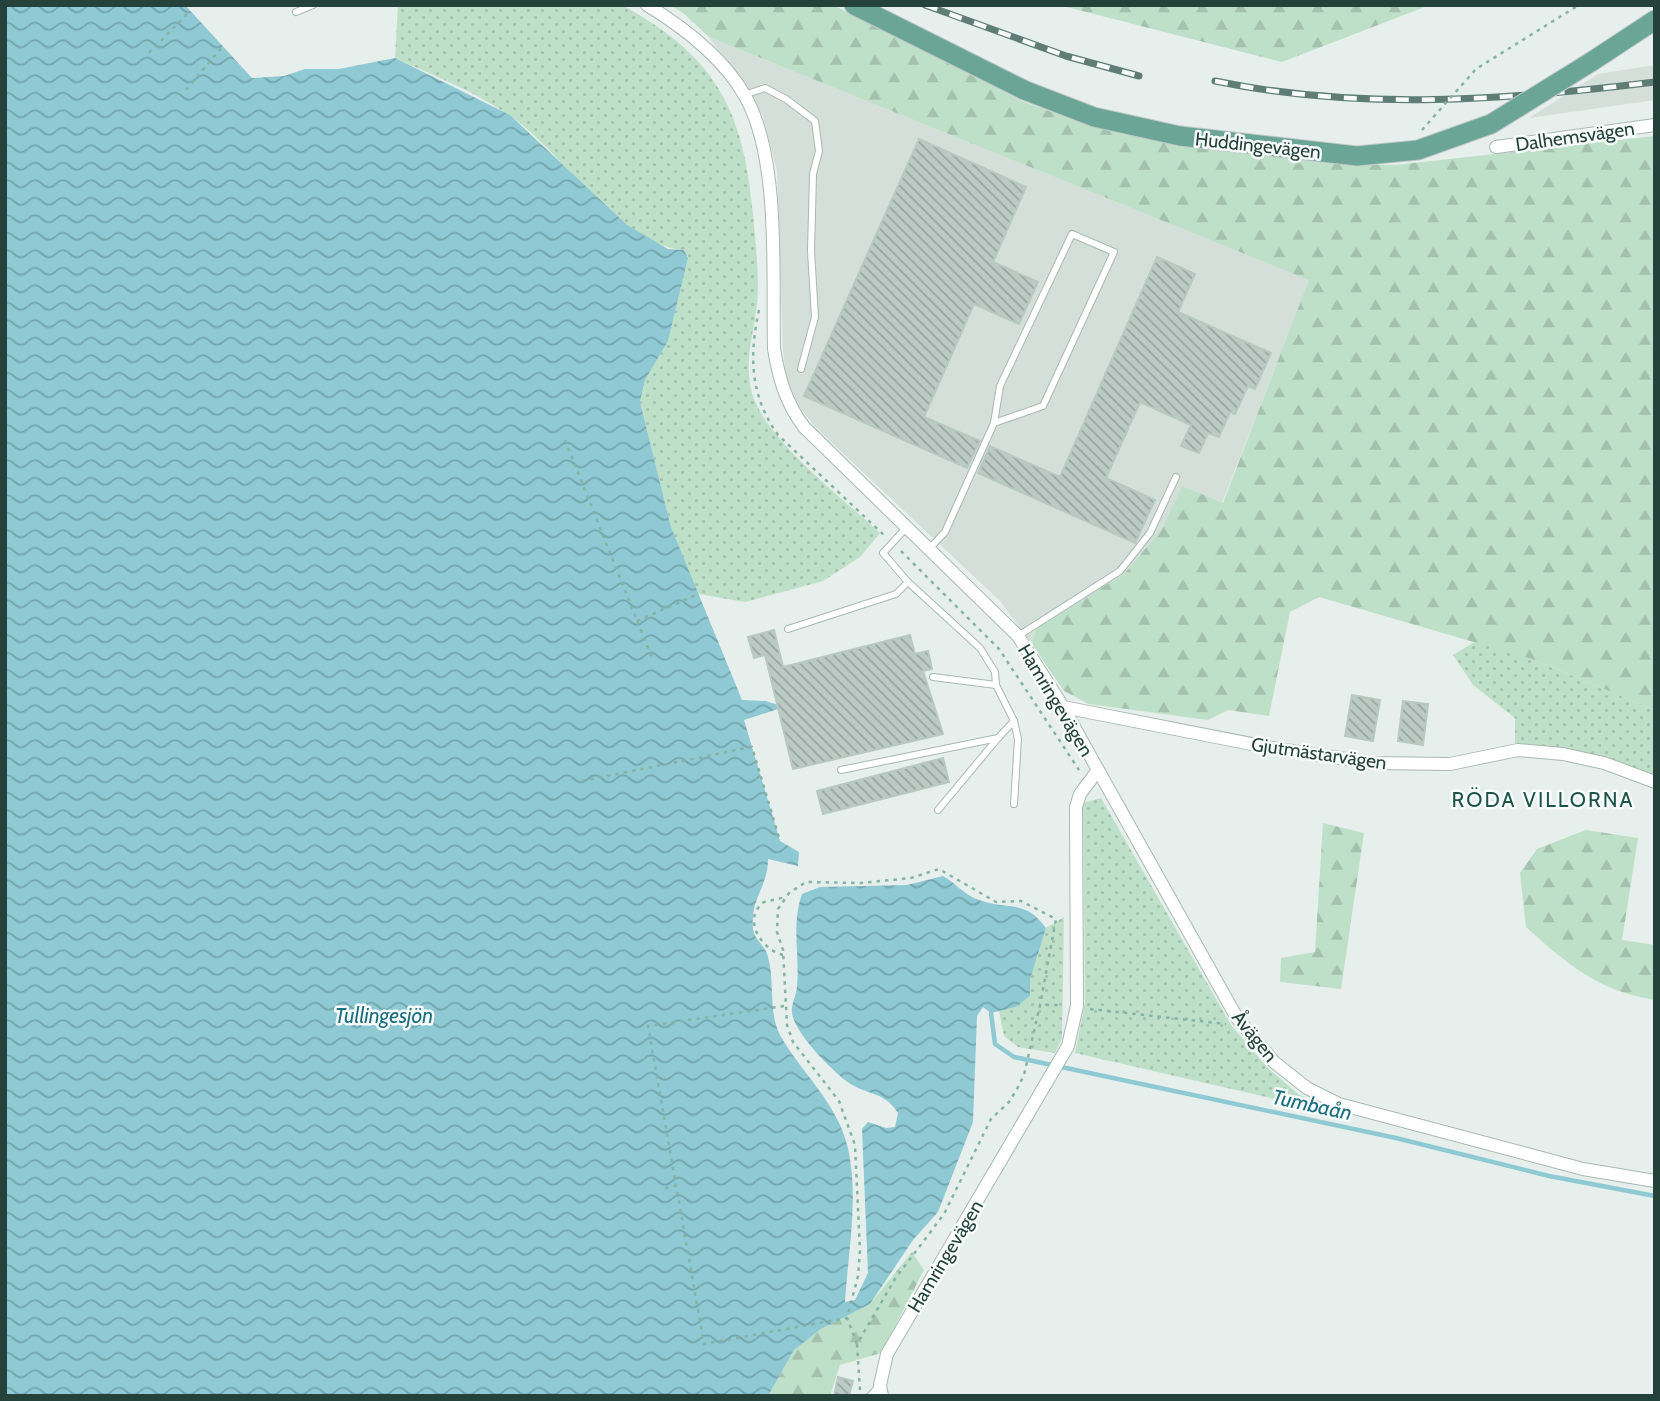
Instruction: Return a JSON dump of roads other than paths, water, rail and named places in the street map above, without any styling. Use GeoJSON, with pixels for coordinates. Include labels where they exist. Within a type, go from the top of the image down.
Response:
{"type":"FeatureCollection","features":[{"type":"Feature","properties":{"kind":"main road","name":"Huddingevägen"},"geometry":{"type":"LineString","coordinates":[[854,5],[1024,90],[1094,117],[1180,136],[1357,156],[1418,150],[1491,124],[1655,20]]}},
{"type":"Feature","properties":{"kind":"street","name":"Hamringevägen"},"geometry":{"type":"LineString","coordinates":[[647,5],[685,32],[720,65],[744,95],[758,127],[768,173],[774,349],[778,377],[791,410],[804,427],[1018,636],[1063,707],[1098,770],[1080,794],[1076,807],[1077,1006],[1068,1046],[887,1354],[881,1390]]}},
{"type":"Feature","properties":{"kind":"street","name":"Dalhemsvägen"},"geometry":{"type":"LineString","coordinates":[[1496,147],[1655,125]]}},
{"type":"Feature","properties":{"kind":"street","name":"Gjutmästarvägen"},"geometry":{"type":"LineString","coordinates":[[1063,707],[1272,748],[1373,763],[1450,764],[1518,750],[1563,754],[1604,763],[1655,782]]}},
{"type":"Feature","properties":{"kind":"street","name":"Åvägen"},"geometry":{"type":"LineString","coordinates":[[1098,770],[1246,1028],[1274,1062],[1307,1088],[1339,1104],[1583,1168],[1655,1181]]}},
{"type":"Feature","properties":{"kind":"lane"},"geometry":{"type":"LineString","coordinates":[[296,12],[313,5]]}},
{"type":"Feature","properties":{"kind":"lane"},"geometry":{"type":"LineString","coordinates":[[744,95],[765,88],[786,99],[815,121],[818,151],[813,174],[811,251],[815,317],[801,369]]}},
{"type":"Feature","properties":{"kind":"lane"},"geometry":{"type":"LineString","coordinates":[[929,549],[945,532],[994,423],[1000,386],[1072,234],[1114,252],[1043,406],[994,423]]}},
{"type":"Feature","properties":{"kind":"lane"},"geometry":{"type":"LineString","coordinates":[[1018,636],[1120,571],[1150,533],[1176,477]]}},
{"type":"Feature","properties":{"kind":"lane"},"geometry":{"type":"LineString","coordinates":[[907,527],[883,553],[908,582],[980,648],[995,672],[996,685],[1014,721],[1018,739],[1013,804]]}},
{"type":"Feature","properties":{"kind":"lane"},"geometry":{"type":"LineString","coordinates":[[788,629],[896,594],[908,582]]}},
{"type":"Feature","properties":{"kind":"lane"},"geometry":{"type":"LineString","coordinates":[[933,677],[996,685]]}},
{"type":"Feature","properties":{"kind":"lane"},"geometry":{"type":"LineString","coordinates":[[938,810],[1014,721]]}},
{"type":"Feature","properties":{"kind":"lane"},"geometry":{"type":"LineString","coordinates":[[841,770],[998,738]]}},
{"type":"Feature","properties":{"kind":"lane"},"geometry":{"type":"LineString","coordinates":[[870,1396],[881,1390]]}},
{"type":"Feature","properties":{"kind":"water","name":"Tullingesjön"},"geometry":{"type":"Polygon","coordinates":[[[5,5],[185,5],[252,78],[284,76],[305,69],[339,69],[395,58],[510,115],[627,225],[668,249],[684,250],[688,258],[668,341],[645,380],[640,402],[671,527],[742,700],[766,701],[784,707],[744,720],[780,841],[799,852],[798,866],[768,859],[765,878],[754,909],[753,929],[768,957],[776,1026],[836,1116],[848,1148],[853,1206],[845,1302],[855,1300],[868,1273],[862,1129],[868,1122],[886,1128],[895,1127],[898,1113],[882,1097],[856,1087],[833,1070],[806,1040],[794,1020],[792,1009],[798,963],[796,929],[802,894],[820,887],[907,885],[943,876],[974,898],[1030,912],[1046,928],[1030,980],[1030,996],[1016,1007],[991,1013],[983,1007],[977,1016],[973,1122],[938,1212],[913,1240],[870,1304],[821,1329],[794,1350],[768,1396],[5,1396],[5,5]]]}},
{"type":"Feature","properties":{"kind":"waterway","name":"Tumbaån"},"geometry":{"type":"LineString","coordinates":[[991,1013],[995,1044],[1014,1057],[1396,1138],[1549,1176],[1655,1196]]}},
{"type":"Feature","properties":{"kind":"railway"},"geometry":{"type":"LineString","coordinates":[[925,5],[1066,56],[1139,76]]}},
{"type":"Feature","properties":{"kind":"railway"},"geometry":{"type":"LineString","coordinates":[[1215,81],[1325,96],[1435,100],[1545,94],[1655,82]]}},
{"type":"Feature","properties":{"kind":"district","name":"RÖDA VILLORNA"},"geometry":{"type":"Point","coordinates":[1543,800]}}]}
